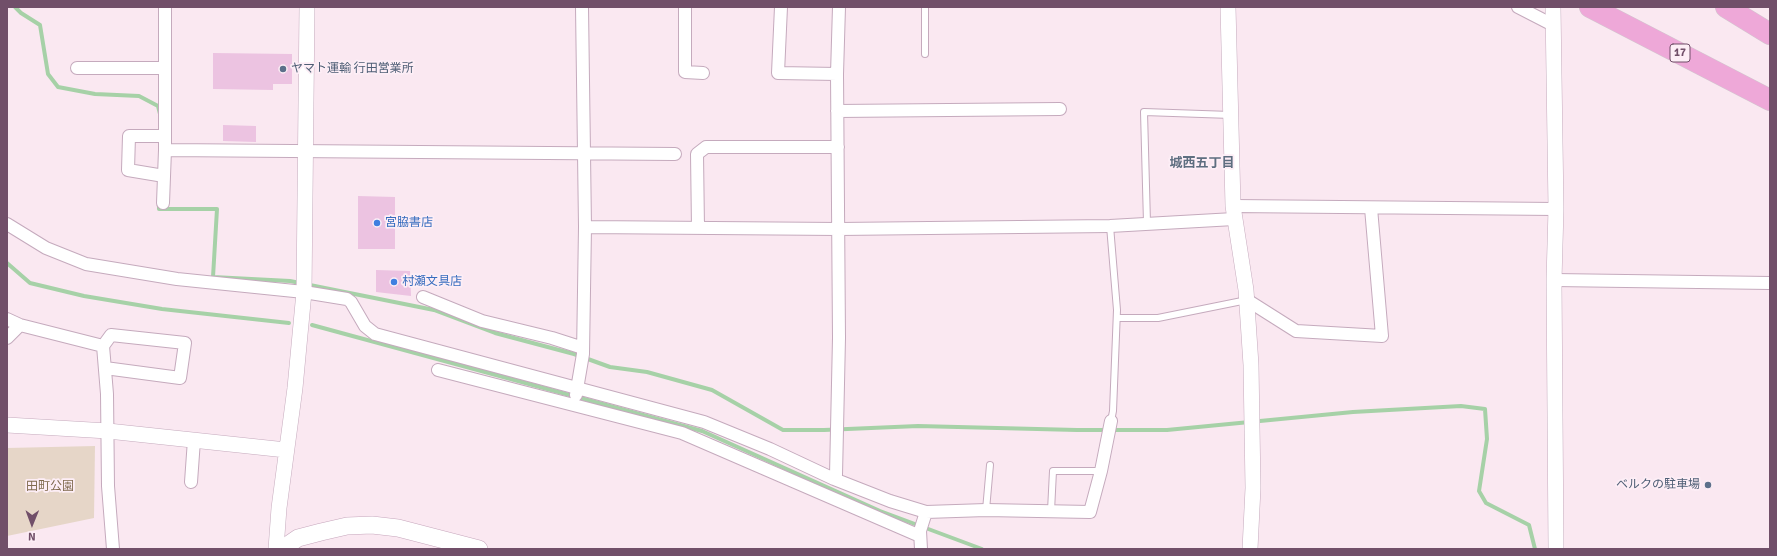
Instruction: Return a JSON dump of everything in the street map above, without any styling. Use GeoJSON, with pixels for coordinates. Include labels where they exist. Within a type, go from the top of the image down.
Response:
{"type":"FeatureCollection","features":[{"type":"Feature","properties":{"kind":"highway","name":"17"},"geometry":{"type":"LineString","coordinates":[[1590,7],[1770,100]]}},
{"type":"Feature","properties":{"kind":"highway"},"geometry":{"type":"LineString","coordinates":[[1726,7],[1770,34]]}},
{"type":"Feature","properties":{"kind":"main road"},"geometry":{"type":"LineString","coordinates":[[282,549],[298,538],[347,526],[372,525],[398,528],[479,549]]}},
{"type":"Feature","properties":{"kind":"street"},"geometry":{"type":"LineString","coordinates":[[163,204],[165,150],[165,7]]}},
{"type":"Feature","properties":{"kind":"street"},"geometry":{"type":"LineString","coordinates":[[276,549],[279,508],[295,388],[304,286],[307,7]]}},
{"type":"Feature","properties":{"kind":"street"},"geometry":{"type":"LineString","coordinates":[[575,397],[583,354],[585,227],[582,7]]}},
{"type":"Feature","properties":{"kind":"street"},"geometry":{"type":"LineString","coordinates":[[685,7],[685,72],[703,73]]}},
{"type":"Feature","properties":{"kind":"street"},"geometry":{"type":"LineString","coordinates":[[781,7],[778,73],[837,74]]}},
{"type":"Feature","properties":{"kind":"street"},"geometry":{"type":"LineString","coordinates":[[834,479],[836,475],[839,338],[837,74],[839,7]]}},
{"type":"Feature","properties":{"kind":"street"},"geometry":{"type":"LineString","coordinates":[[1228,7],[1234,212],[1247,300],[1252,413],[1253,488],[1250,549]]}},
{"type":"Feature","properties":{"kind":"street"},"geometry":{"type":"LineString","coordinates":[[1518,7],[1553,25]]}},
{"type":"Feature","properties":{"kind":"street"},"geometry":{"type":"LineString","coordinates":[[1553,7],[1556,209],[1554,280],[1556,549]]}},
{"type":"Feature","properties":{"kind":"street"},"geometry":{"type":"LineString","coordinates":[[77,68],[165,68]]}},
{"type":"Feature","properties":{"kind":"street"},"geometry":{"type":"LineString","coordinates":[[838,111],[1060,110]]}},
{"type":"Feature","properties":{"kind":"street"},"geometry":{"type":"LineString","coordinates":[[164,176],[128,170],[129,136],[165,136]]}},
{"type":"Feature","properties":{"kind":"street"},"geometry":{"type":"LineString","coordinates":[[698,228],[697,154],[706,147],[838,147]]}},
{"type":"Feature","properties":{"kind":"street"},"geometry":{"type":"LineString","coordinates":[[165,150],[675,154]]}},
{"type":"Feature","properties":{"kind":"street"},"geometry":{"type":"LineString","coordinates":[[585,227],[839,229],[1110,226],[1234,212],[1370,208],[1556,209]]}},
{"type":"Feature","properties":{"kind":"street"},"geometry":{"type":"LineString","coordinates":[[1247,300],[1296,331],[1382,336],[1370,208]]}},
{"type":"Feature","properties":{"kind":"street"},"geometry":{"type":"LineString","coordinates":[[7,224],[46,248],[86,264],[177,279],[304,286],[347,299],[351,302],[365,326],[375,334],[575,397],[682,433],[922,525],[986,510],[1090,512],[1101,471],[1111,421]]}},
{"type":"Feature","properties":{"kind":"street"},"geometry":{"type":"LineString","coordinates":[[1554,280],[1770,283]]}},
{"type":"Feature","properties":{"kind":"street"},"geometry":{"type":"LineString","coordinates":[[423,297],[482,321],[552,338],[583,354]]}},
{"type":"Feature","properties":{"kind":"street"},"geometry":{"type":"LineString","coordinates":[[7,319],[20,325],[103,346]]}},
{"type":"Feature","properties":{"kind":"street"},"geometry":{"type":"LineString","coordinates":[[7,338],[20,325]]}},
{"type":"Feature","properties":{"kind":"street"},"geometry":{"type":"LineString","coordinates":[[105,368],[180,378],[185,343],[111,335],[103,346],[108,431],[108,486],[113,549]]}},
{"type":"Feature","properties":{"kind":"street"},"geometry":{"type":"LineString","coordinates":[[438,370],[704,422],[770,449],[834,479],[890,501],[922,525]]}},
{"type":"Feature","properties":{"kind":"street"},"geometry":{"type":"LineString","coordinates":[[7,425],[108,431],[286,450]]}},
{"type":"Feature","properties":{"kind":"street"},"geometry":{"type":"LineString","coordinates":[[191,482],[194,440]]}},
{"type":"Feature","properties":{"kind":"street"},"geometry":{"type":"LineString","coordinates":[[921,549],[922,525]]}},
{"type":"Feature","properties":{"kind":"lane"},"geometry":{"type":"LineString","coordinates":[[925,7],[925,54]]}},
{"type":"Feature","properties":{"kind":"lane"},"geometry":{"type":"LineString","coordinates":[[1147,223],[1144,112],[1231,115]]}},
{"type":"Feature","properties":{"kind":"lane"},"geometry":{"type":"LineString","coordinates":[[1110,226],[1117,318],[1114,411],[1111,421]]}},
{"type":"Feature","properties":{"kind":"lane"},"geometry":{"type":"LineString","coordinates":[[1117,318],[1158,318],[1247,300]]}},
{"type":"Feature","properties":{"kind":"lane"},"geometry":{"type":"LineString","coordinates":[[986,510],[990,465]]}},
{"type":"Feature","properties":{"kind":"lane"},"geometry":{"type":"LineString","coordinates":[[1051,511],[1053,471],[1101,471]]}},
{"type":"Feature","properties":{"kind":"green space","name":"田町公園"},"geometry":{"type":"Polygon","coordinates":[[[95,446],[94,518],[7,536],[7,448],[95,446]]]}},
{"type":"Feature","properties":{"kind":"building"},"geometry":{"type":"Polygon","coordinates":[[[213,53],[292,54],[292,84],[273,84],[273,90],[213,89],[213,53]]]}},
{"type":"Feature","properties":{"kind":"building"},"geometry":{"type":"Polygon","coordinates":[[[223,125],[256,126],[256,142],[223,141],[223,125]]]}},
{"type":"Feature","properties":{"kind":"building"},"geometry":{"type":"Polygon","coordinates":[[[358,196],[395,197],[395,249],[358,249],[358,196]]]}},
{"type":"Feature","properties":{"kind":"building"},"geometry":{"type":"Polygon","coordinates":[[[376,270],[410,271],[411,296],[376,292],[376,270]]]}},
{"type":"Feature","properties":{"kind":"waterway"},"geometry":{"type":"LineString","coordinates":[[15,7],[21,13],[40,25],[48,74],[58,87],[95,94],[139,96],[158,106],[160,114]]}},
{"type":"Feature","properties":{"kind":"waterway"},"geometry":{"type":"LineString","coordinates":[[159,202],[159,209],[217,209],[213,277],[290,281],[434,310],[495,333],[574,354],[610,367],[647,372],[712,390],[783,430],[824,430],[918,426],[1077,430],[1167,430],[1353,412],[1461,406],[1485,409],[1487,439],[1479,491],[1486,503],[1529,525],[1535,549]]}},
{"type":"Feature","properties":{"kind":"waterway"},"geometry":{"type":"LineString","coordinates":[[7,263],[30,283],[84,296],[162,309],[289,323]]}},
{"type":"Feature","properties":{"kind":"waterway"},"geometry":{"type":"LineString","coordinates":[[312,325],[702,431],[880,511],[982,549]]}},
{"type":"Feature","properties":{"kind":"place","name":"ヤマト運輸 行田営業所"},"geometry":{"type":"Point","coordinates":[283,69]}},
{"type":"Feature","properties":{"kind":"place","name":"宮脇書店"},"geometry":{"type":"Point","coordinates":[377,223]}},
{"type":"Feature","properties":{"kind":"place","name":"村瀬文具店"},"geometry":{"type":"Point","coordinates":[394,282]}},
{"type":"Feature","properties":{"kind":"place","name":"ベルクの駐車場"},"geometry":{"type":"Point","coordinates":[1708,485]}},
{"type":"Feature","properties":{"kind":"district","name":"城西五丁目"},"geometry":{"type":"Point","coordinates":[1202,164]}}]}
